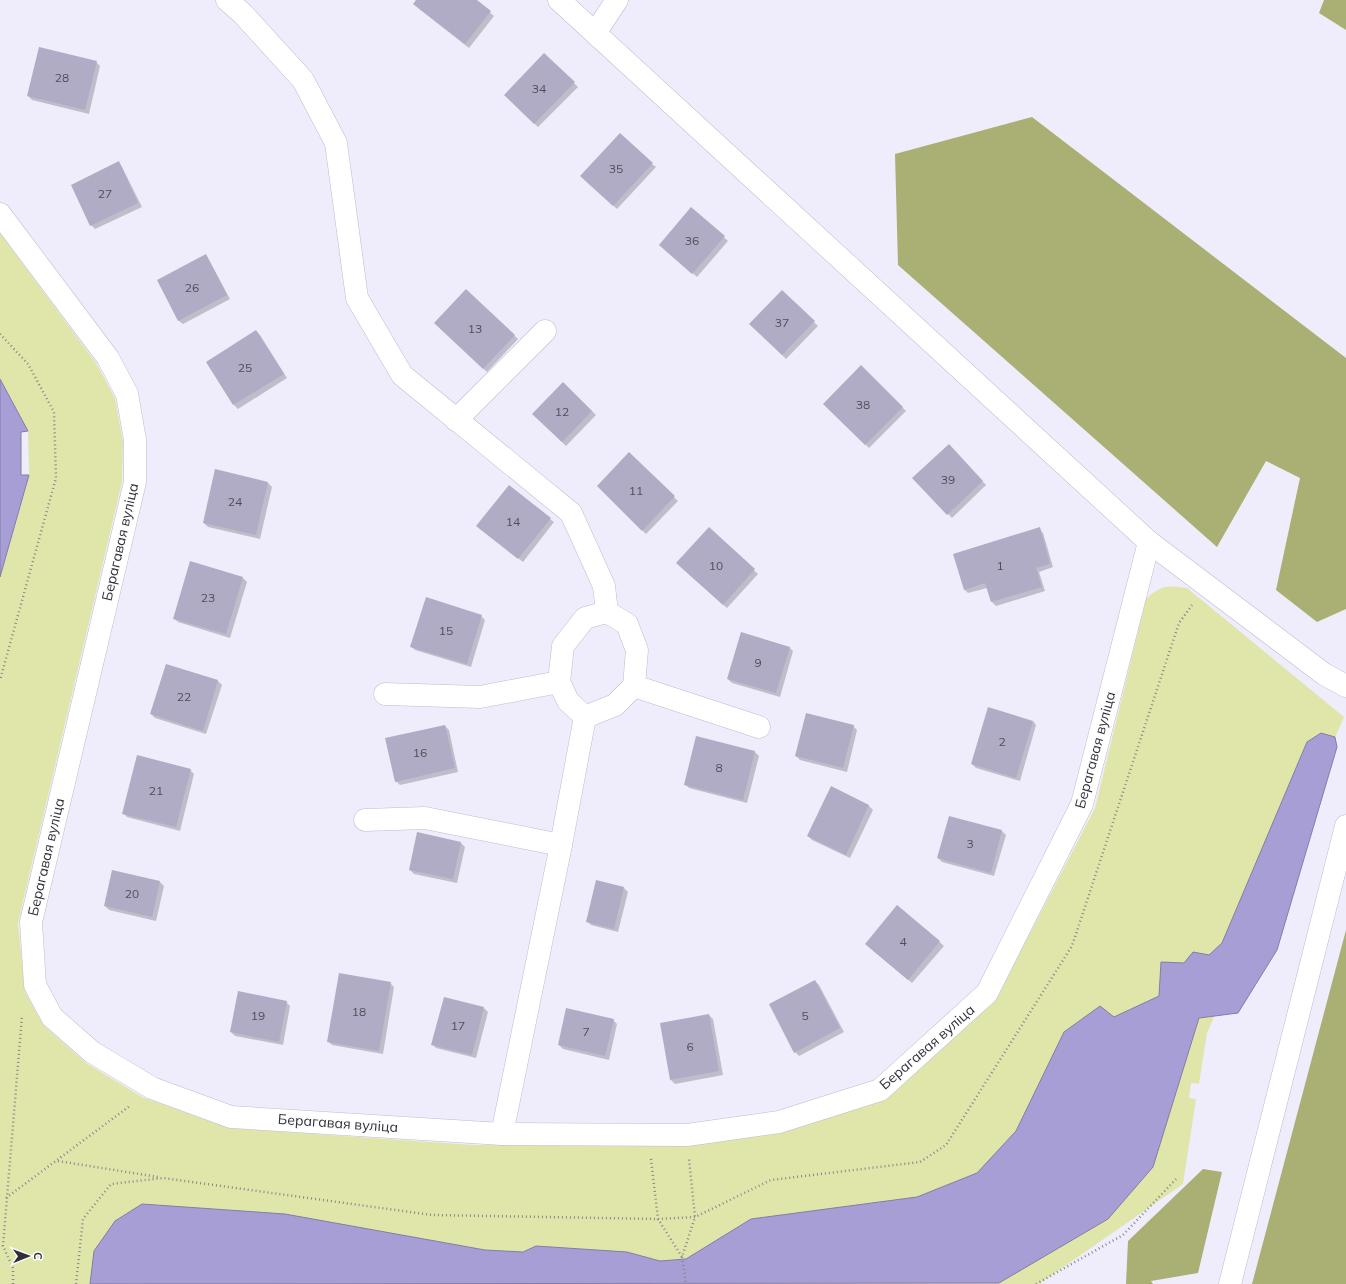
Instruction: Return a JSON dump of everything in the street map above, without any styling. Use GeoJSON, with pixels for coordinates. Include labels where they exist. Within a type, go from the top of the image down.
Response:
{"type":"FeatureCollection","features":[{"type":"Feature","properties":{"kind":"street"},"geometry":{"type":"LineString","coordinates":[[227,0],[243,14],[303,80],[336,143],[357,298],[402,374],[456,420],[571,513],[604,586],[607,612]]}},
{"type":"Feature","properties":{"kind":"street"},"geometry":{"type":"LineString","coordinates":[[559,0],[1149,542],[1324,674],[1346,686]]}},
{"type":"Feature","properties":{"kind":"street"},"geometry":{"type":"LineString","coordinates":[[595,33],[617,0]]}},
{"type":"Feature","properties":{"kind":"street","name":"Берагавая вуліца"},"geometry":{"type":"LineString","coordinates":[[0,214],[108,358],[127,394],[135,440],[135,482],[31,922],[35,984],[52,1017],[92,1052],[152,1088],[230,1117],[502,1134],[687,1135],[779,1122],[880,1090],[987,994],[1082,804],[1149,542]]}},
{"type":"Feature","properties":{"kind":"street"},"geometry":{"type":"LineString","coordinates":[[456,420],[545,331]]}},
{"type":"Feature","properties":{"kind":"street"},"geometry":{"type":"LineString","coordinates":[[607,612],[627,624],[637,650],[634,686],[615,705],[585,717],[568,700],[559,682],[563,646],[585,618],[607,612]]}},
{"type":"Feature","properties":{"kind":"street"},"geometry":{"type":"LineString","coordinates":[[386,694],[480,697],[559,682]]}},
{"type":"Feature","properties":{"kind":"street"},"geometry":{"type":"LineString","coordinates":[[634,686],[758,727]]}},
{"type":"Feature","properties":{"kind":"street"},"geometry":{"type":"LineString","coordinates":[[502,1134],[561,845],[585,717]]}},
{"type":"Feature","properties":{"kind":"street"},"geometry":{"type":"LineString","coordinates":[[365,820],[425,818],[561,845]]}},
{"type":"Feature","properties":{"kind":"street"},"geometry":{"type":"LineString","coordinates":[[1230,1284],[1346,826]]}},
{"type":"Feature","properties":{"kind":"path"},"geometry":{"type":"LineString","coordinates":[[0,334],[28,364],[54,412],[56,478],[0,680]]}},
{"type":"Feature","properties":{"kind":"path"},"geometry":{"type":"LineString","coordinates":[[58,1160],[163,1178],[432,1215],[658,1219],[695,1217],[770,1180],[920,1162],[946,1145],[1072,946],[1179,623],[1206,584]]}},
{"type":"Feature","properties":{"kind":"path"},"geometry":{"type":"LineString","coordinates":[[12,1284],[13,1268],[3,1246],[6,1198],[24,992],[35,984]]}},
{"type":"Feature","properties":{"kind":"path"},"geometry":{"type":"LineString","coordinates":[[6,1198],[152,1088]]}},
{"type":"Feature","properties":{"kind":"path"},"geometry":{"type":"LineString","coordinates":[[648,1135],[658,1219],[682,1257],[686,1284]]}},
{"type":"Feature","properties":{"kind":"path"},"geometry":{"type":"LineString","coordinates":[[682,1257],[695,1217],[687,1135]]}},
{"type":"Feature","properties":{"kind":"path"},"geometry":{"type":"LineString","coordinates":[[76,1284],[83,1219],[111,1184],[163,1178]]}},
{"type":"Feature","properties":{"kind":"path"},"geometry":{"type":"LineString","coordinates":[[1036,1284],[1123,1235],[1176,1178]]}},
{"type":"Feature","properties":{"kind":"green space"},"geometry":{"type":"Polygon","coordinates":[[[1324,0],[1346,0],[1346,30],[1319,13],[1324,0]]]}},
{"type":"Feature","properties":{"kind":"green space"},"geometry":{"type":"Polygon","coordinates":[[[1032,117],[1346,358],[1346,609],[1317,622],[1276,590],[1300,478],[1266,461],[1217,547],[898,265],[895,154],[1032,117]]]}},
{"type":"Feature","properties":{"kind":"green space"},"geometry":{"type":"Polygon","coordinates":[[[0,233],[96,363],[115,398],[123,442],[122,482],[18,923],[25,992],[44,1026],[86,1063],[142,1097],[229,1128],[473,1145],[687,1146],[781,1133],[884,1099],[995,1001],[1095,808],[1146,599],[1156,591],[1165,587],[1180,587],[1187,588],[1344,717],[1207,1033],[1199,1084],[1191,1083],[1189,1098],[1196,1099],[1183,1184],[1039,1284],[0,1284],[0,577],[29,475],[28,431],[0,379],[0,233]]]}},
{"type":"Feature","properties":{"kind":"green space"},"geometry":{"type":"Polygon","coordinates":[[[1346,930],[1346,1284],[1252,1284],[1346,930]]]}},
{"type":"Feature","properties":{"kind":"green space"},"geometry":{"type":"Polygon","coordinates":[[[1203,1169],[1222,1172],[1198,1273],[1151,1281],[1153,1284],[1126,1284],[1128,1241],[1203,1169]]]}},
{"type":"Feature","properties":{"kind":"shaded area"},"geometry":{"type":"Polygon","coordinates":[[[0,379],[28,431],[21,432],[21,475],[29,475],[0,577],[0,379]]]}},
{"type":"Feature","properties":{"kind":"shaded area"},"geometry":{"type":"Polygon","coordinates":[[[1321,733],[1335,737],[1337,747],[1277,950],[1238,1013],[1199,1018],[1153,1167],[1108,1219],[999,1283],[90,1284],[94,1251],[115,1221],[142,1204],[285,1214],[485,1250],[523,1252],[536,1246],[627,1252],[660,1261],[686,1259],[751,1219],[917,1197],[977,1173],[1016,1131],[1064,1032],[1100,1006],[1114,1017],[1159,996],[1161,962],[1184,963],[1193,952],[1209,955],[1222,943],[1307,742],[1321,733]]]}},
{"type":"Feature","properties":{"kind":"building"},"geometry":{"type":"Polygon","coordinates":[[[416,0],[477,0],[491,11],[465,44],[413,4],[416,0]]]}},
{"type":"Feature","properties":{"kind":"building"},"geometry":{"type":"Polygon","coordinates":[[[39,47],[97,61],[85,110],[27,96],[39,47]]]}},
{"type":"Feature","properties":{"kind":"building"},"geometry":{"type":"Polygon","coordinates":[[[544,53],[575,82],[534,124],[504,95],[544,53]]]}},
{"type":"Feature","properties":{"kind":"building"},"geometry":{"type":"Polygon","coordinates":[[[620,133],[653,163],[613,206],[580,176],[620,133]]]}},
{"type":"Feature","properties":{"kind":"building"},"geometry":{"type":"Polygon","coordinates":[[[119,161],[138,203],[90,226],[71,185],[119,161]]]}},
{"type":"Feature","properties":{"kind":"building"},"geometry":{"type":"Polygon","coordinates":[[[691,207],[725,236],[692,274],[659,245],[691,207]]]}},
{"type":"Feature","properties":{"kind":"building"},"geometry":{"type":"Polygon","coordinates":[[[206,254],[227,295],[178,321],[157,280],[206,254]]]}},
{"type":"Feature","properties":{"kind":"building"},"geometry":{"type":"Polygon","coordinates":[[[466,289],[515,335],[483,369],[434,323],[466,289]]]}},
{"type":"Feature","properties":{"kind":"building"},"geometry":{"type":"Polygon","coordinates":[[[782,290],[815,321],[782,355],[749,324],[782,290]]]}},
{"type":"Feature","properties":{"kind":"building"},"geometry":{"type":"Polygon","coordinates":[[[256,330],[284,374],[233,405],[206,362],[256,330]]]}},
{"type":"Feature","properties":{"kind":"building"},"geometry":{"type":"Polygon","coordinates":[[[861,365],[903,407],[865,445],[823,404],[861,365]]]}},
{"type":"Feature","properties":{"kind":"building"},"geometry":{"type":"Polygon","coordinates":[[[563,382],[592,411],[562,442],[532,414],[563,382]]]}},
{"type":"Feature","properties":{"kind":"building"},"geometry":{"type":"Polygon","coordinates":[[[949,444],[983,481],[947,515],[912,478],[949,444]]]}},
{"type":"Feature","properties":{"kind":"building"},"geometry":{"type":"Polygon","coordinates":[[[629,452],[675,496],[642,531],[597,486],[629,452]]]}},
{"type":"Feature","properties":{"kind":"building"},"geometry":{"type":"Polygon","coordinates":[[[215,469],[268,482],[256,535],[203,523],[215,469]]]}},
{"type":"Feature","properties":{"kind":"building"},"geometry":{"type":"Polygon","coordinates":[[[509,485],[551,518],[518,559],[476,526],[509,485]]]}},
{"type":"Feature","properties":{"kind":"building"},"geometry":{"type":"Polygon","coordinates":[[[709,527],[755,569],[723,605],[676,563],[709,527]]]}},
{"type":"Feature","properties":{"kind":"building"},"geometry":{"type":"Polygon","coordinates":[[[1040,527],[1050,564],[1036,568],[1042,587],[991,602],[985,583],[964,590],[953,554],[1040,527]]]}},
{"type":"Feature","properties":{"kind":"building"},"geometry":{"type":"Polygon","coordinates":[[[190,561],[243,577],[226,634],[173,619],[190,561]]]}},
{"type":"Feature","properties":{"kind":"building"},"geometry":{"type":"Polygon","coordinates":[[[426,597],[482,615],[467,664],[410,647],[426,597]]]}},
{"type":"Feature","properties":{"kind":"building"},"geometry":{"type":"Polygon","coordinates":[[[741,632],[790,647],[776,693],[727,679],[741,632]]]}},
{"type":"Feature","properties":{"kind":"building"},"geometry":{"type":"Polygon","coordinates":[[[166,664],[218,680],[203,731],[150,714],[166,664]]]}},
{"type":"Feature","properties":{"kind":"building"},"geometry":{"type":"Polygon","coordinates":[[[988,707],[1033,721],[1016,778],[971,764],[988,707]]]}},
{"type":"Feature","properties":{"kind":"building"},"geometry":{"type":"Polygon","coordinates":[[[806,713],[854,725],[843,768],[795,756],[806,713]]]}},
{"type":"Feature","properties":{"kind":"building"},"geometry":{"type":"Polygon","coordinates":[[[445,725],[455,768],[395,782],[385,738],[445,725]]]}},
{"type":"Feature","properties":{"kind":"building"},"geometry":{"type":"Polygon","coordinates":[[[696,736],[755,751],[743,800],[684,785],[696,736]]]}},
{"type":"Feature","properties":{"kind":"building"},"geometry":{"type":"Polygon","coordinates":[[[137,755],[191,769],[176,827],[122,814],[137,755]]]}},
{"type":"Feature","properties":{"kind":"building"},"geometry":{"type":"Polygon","coordinates":[[[831,786],[869,805],[846,855],[807,836],[831,786]]]}},
{"type":"Feature","properties":{"kind":"building"},"geometry":{"type":"Polygon","coordinates":[[[949,816],[1002,830],[991,873],[937,858],[949,816]]]}},
{"type":"Feature","properties":{"kind":"building"},"geometry":{"type":"Polygon","coordinates":[[[417,832],[461,842],[453,879],[409,870],[417,832]]]}},
{"type":"Feature","properties":{"kind":"building"},"geometry":{"type":"Polygon","coordinates":[[[112,870],[160,881],[152,917],[104,906],[112,870]]]}},
{"type":"Feature","properties":{"kind":"building"},"geometry":{"type":"Polygon","coordinates":[[[596,880],[624,887],[614,929],[586,922],[596,880]]]}},
{"type":"Feature","properties":{"kind":"building"},"geometry":{"type":"Polygon","coordinates":[[[897,905],[940,941],[908,980],[865,944],[897,905]]]}},
{"type":"Feature","properties":{"kind":"building"},"geometry":{"type":"Polygon","coordinates":[[[339,973],[391,982],[379,1051],[327,1042],[339,973]]]}},
{"type":"Feature","properties":{"kind":"building"},"geometry":{"type":"Polygon","coordinates":[[[815,980],[840,1028],[794,1053],[769,1004],[815,980]]]}},
{"type":"Feature","properties":{"kind":"building"},"geometry":{"type":"Polygon","coordinates":[[[238,991],[287,1001],[279,1042],[230,1032],[238,991]]]}},
{"type":"Feature","properties":{"kind":"building"},"geometry":{"type":"Polygon","coordinates":[[[444,997],[484,1007],[472,1055],[431,1045],[444,997]]]}},
{"type":"Feature","properties":{"kind":"building"},"geometry":{"type":"Polygon","coordinates":[[[566,1008],[614,1019],[605,1056],[558,1045],[566,1008]]]}},
{"type":"Feature","properties":{"kind":"building"},"geometry":{"type":"Polygon","coordinates":[[[709,1014],[719,1071],[670,1080],[660,1023],[709,1014]]]}}]}
